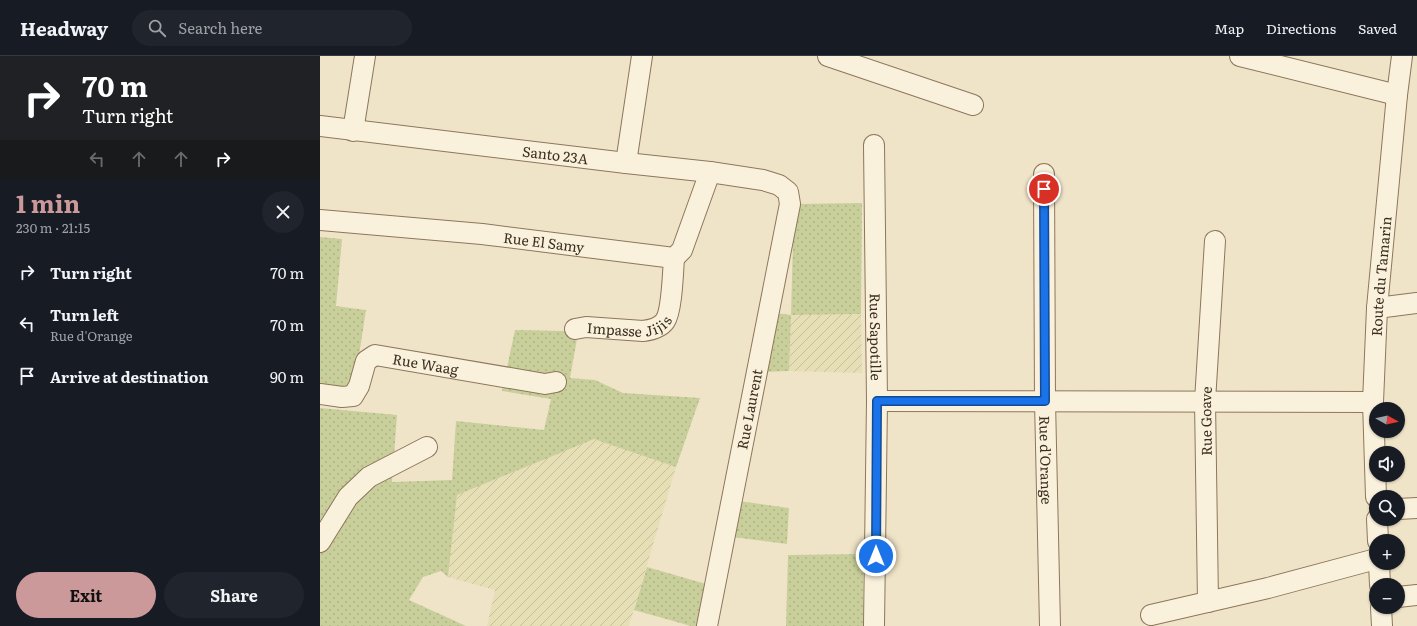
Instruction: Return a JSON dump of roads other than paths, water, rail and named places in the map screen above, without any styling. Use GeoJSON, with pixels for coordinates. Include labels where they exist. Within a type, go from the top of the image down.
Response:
{"type":"FeatureCollection","features":[{"type":"Feature","properties":{"kind":"street"},"geometry":{"type":"LineString","coordinates":[[353,131],[365,56]]}},
{"type":"Feature","properties":{"kind":"street"},"geometry":{"type":"LineString","coordinates":[[626,163],[642,56]]}},
{"type":"Feature","properties":{"kind":"street"},"geometry":{"type":"LineString","coordinates":[[828,56],[973,105]]}},
{"type":"Feature","properties":{"kind":"street"},"geometry":{"type":"LineString","coordinates":[[1240,56],[1397,95]]}},
{"type":"Feature","properties":{"kind":"street","name":"Route du Tamarin"},"geometry":{"type":"LineString","coordinates":[[1373,402],[1377,308],[1402,56]]}},
{"type":"Feature","properties":{"kind":"street","name":"Santo 23A"},"geometry":{"type":"LineString","coordinates":[[320,126],[710,172],[763,180],[779,185],[788,192]]}},
{"type":"Feature","properties":{"kind":"street","name":"Rue Sapotille"},"geometry":{"type":"LineString","coordinates":[[874,145],[877,401],[874,626]]}},
{"type":"Feature","properties":{"kind":"street"},"geometry":{"type":"LineString","coordinates":[[674,258],[682,250],[710,172]]}},
{"type":"Feature","properties":{"kind":"street","name":"Rue d'Orange"},"geometry":{"type":"LineString","coordinates":[[1044,174],[1045,401],[1050,626]]}},
{"type":"Feature","properties":{"kind":"street","name":"Rue Laurent"},"geometry":{"type":"LineString","coordinates":[[706,626],[788,218],[790,204],[788,192]]}},
{"type":"Feature","properties":{"kind":"street","name":"Rue El Samy"},"geometry":{"type":"LineString","coordinates":[[320,220],[482,234],[674,258]]}},
{"type":"Feature","properties":{"kind":"street","name":"Rue Goave"},"geometry":{"type":"LineString","coordinates":[[1208,602],[1205,401],[1215,241]]}},
{"type":"Feature","properties":{"kind":"street","name":"Impasse Jijis"},"geometry":{"type":"LineString","coordinates":[[575,329],[586,327],[643,331],[652,330],[660,326],[666,320],[669,310],[674,258]]}},
{"type":"Feature","properties":{"kind":"street"},"geometry":{"type":"LineString","coordinates":[[1377,308],[1417,303]]}},
{"type":"Feature","properties":{"kind":"street","name":"Rue Waag"},"geometry":{"type":"LineString","coordinates":[[320,394],[342,397],[353,396],[359,386],[366,361],[375,355],[545,384],[556,382]]}},
{"type":"Feature","properties":{"kind":"street"},"geometry":{"type":"LineString","coordinates":[[877,401],[1373,402]]}},
{"type":"Feature","properties":{"kind":"street","name":"Route du Tamarin"},"geometry":{"type":"LineString","coordinates":[[1374,438],[1376,490]]}},
{"type":"Feature","properties":{"kind":"street"},"geometry":{"type":"LineString","coordinates":[[320,542],[348,497],[369,477],[427,447]]}},
{"type":"Feature","properties":{"kind":"street"},"geometry":{"type":"LineString","coordinates":[[1405,509],[1417,508]]}},
{"type":"Feature","properties":{"kind":"street"},"geometry":{"type":"LineString","coordinates":[[1151,615],[1268,588],[1369,561]]}},
{"type":"Feature","properties":{"kind":"street"},"geometry":{"type":"LineString","coordinates":[[1405,596],[1417,595]]}},
{"type":"Feature","properties":{"kind":"street"},"geometry":{"type":"LineString","coordinates":[[1381,614],[1382,626]]}}]}
